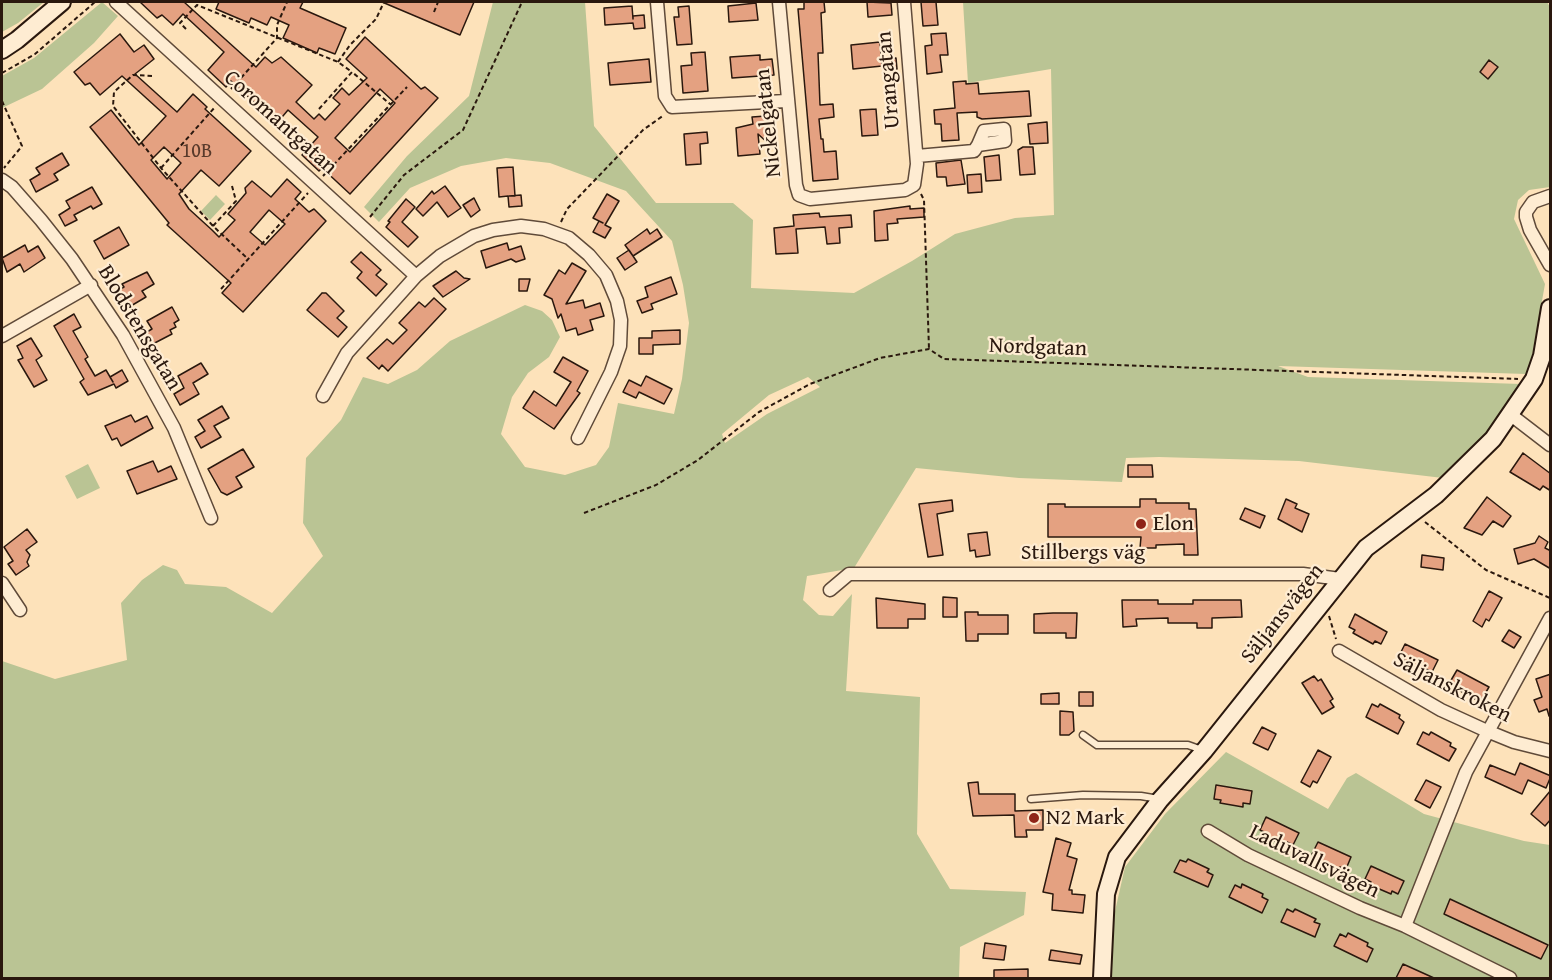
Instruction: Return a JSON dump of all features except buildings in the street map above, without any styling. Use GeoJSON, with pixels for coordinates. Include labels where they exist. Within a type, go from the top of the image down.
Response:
{"type":"FeatureCollection","features":[{"type":"Feature","properties":{"kind":"street"},"geometry":{"type":"LineString","coordinates":[[2,50],[62,2]]}},
{"type":"Feature","properties":{"kind":"street","name":"Coromantgatan"},"geometry":{"type":"LineString","coordinates":[[116,2],[416,276]]}},
{"type":"Feature","properties":{"kind":"street"},"geometry":{"type":"LineString","coordinates":[[657,2],[665,96],[672,106],[786,101]]}},
{"type":"Feature","properties":{"kind":"street","name":"Nickelgatan"},"geometry":{"type":"LineString","coordinates":[[779,2],[786,101],[796,185],[800,195],[810,199],[826,199],[904,190],[914,185]]}},
{"type":"Feature","properties":{"kind":"street","name":"Urangatan"},"geometry":{"type":"LineString","coordinates":[[904,2],[916,156],[917,176],[914,185]]}},
{"type":"Feature","properties":{"kind":"street","name":"Urangatan"},"geometry":{"type":"LineString","coordinates":[[916,156],[974,151],[978,145]]}},
{"type":"Feature","properties":{"kind":"street","name":"Blodstensgatan"},"geometry":{"type":"LineString","coordinates":[[2,180],[41,220],[91,285],[153,387],[174,428],[211,518]]}},
{"type":"Feature","properties":{"kind":"street"},"geometry":{"type":"LineString","coordinates":[[1551,196],[1533,202],[1526,218],[1530,230],[1551,265]]}},
{"type":"Feature","properties":{"kind":"street"},"geometry":{"type":"LineString","coordinates":[[323,396],[347,352],[416,276],[440,256],[474,236],[494,230],[521,226],[544,229],[569,238],[589,255],[606,275],[617,301],[621,320],[620,346],[611,372],[578,438]]}},
{"type":"Feature","properties":{"kind":"street"},"geometry":{"type":"LineString","coordinates":[[2,336],[91,285]]}},
{"type":"Feature","properties":{"kind":"street","name":"Säljansvägen"},"geometry":{"type":"LineString","coordinates":[[1102,978],[1106,894],[1117,857],[1160,800],[1204,751],[1366,548],[1436,495],[1511,415],[1534,379],[1542,356],[1551,308]]}},
{"type":"Feature","properties":{"kind":"street"},"geometry":{"type":"LineString","coordinates":[[1511,415],[1551,445]]}},
{"type":"Feature","properties":{"kind":"street","name":"Stillbergs väg"},"geometry":{"type":"LineString","coordinates":[[830,590],[849,574],[1303,574],[1340,579]]}},
{"type":"Feature","properties":{"kind":"street"},"geometry":{"type":"LineString","coordinates":[[2,583],[20,610]]}},
{"type":"Feature","properties":{"kind":"street"},"geometry":{"type":"LineString","coordinates":[[1405,926],[1466,772],[1486,732],[1551,618]]}},
{"type":"Feature","properties":{"kind":"street","name":"Säljanskroken"},"geometry":{"type":"LineString","coordinates":[[1339,651],[1442,710],[1486,732],[1551,751]]}},
{"type":"Feature","properties":{"kind":"street","name":"Laduvallsvägen"},"geometry":{"type":"LineString","coordinates":[[1208,831],[1269,865],[1360,908],[1405,926],[1510,978]]}},
{"type":"Feature","properties":{"kind":"lane"},"geometry":{"type":"LineString","coordinates":[[1083,735],[1097,745],[1188,745],[1197,746],[1204,751]]}},
{"type":"Feature","properties":{"kind":"lane"},"geometry":{"type":"LineString","coordinates":[[1031,799],[1094,795],[1141,796],[1160,800]]}},
{"type":"Feature","properties":{"kind":"path"},"geometry":{"type":"LineString","coordinates":[[2,73],[35,54],[95,2]]}},
{"type":"Feature","properties":{"kind":"path"},"geometry":{"type":"LineString","coordinates":[[161,168],[277,38],[277,25],[287,2]]}},
{"type":"Feature","properties":{"kind":"path"},"geometry":{"type":"LineString","coordinates":[[338,62],[350,45],[376,19],[384,2]]}},
{"type":"Feature","properties":{"kind":"path"},"geometry":{"type":"LineString","coordinates":[[434,12],[438,2]]}},
{"type":"Feature","properties":{"kind":"path"},"geometry":{"type":"LineString","coordinates":[[362,226],[404,175],[464,130],[522,2]]}},
{"type":"Feature","properties":{"kind":"path"},"geometry":{"type":"LineString","coordinates":[[186,29],[180,23],[198,3],[338,62],[390,104]]}},
{"type":"Feature","properties":{"kind":"path"},"geometry":{"type":"LineString","coordinates":[[320,109],[352,72]]}},
{"type":"Feature","properties":{"kind":"path"},"geometry":{"type":"LineString","coordinates":[[152,76],[133,75],[114,92],[112,106],[161,168],[213,226],[248,260]]}},
{"type":"Feature","properties":{"kind":"path"},"geometry":{"type":"LineString","coordinates":[[221,289],[315,184],[407,87]]}},
{"type":"Feature","properties":{"kind":"path"},"geometry":{"type":"LineString","coordinates":[[2,101],[22,146],[2,170]]}},
{"type":"Feature","properties":{"kind":"path"},"geometry":{"type":"LineString","coordinates":[[557,233],[567,209],[643,130],[660,120],[672,106]]}},
{"type":"Feature","properties":{"kind":"path"},"geometry":{"type":"LineString","coordinates":[[584,513],[656,484],[698,460],[759,412],[810,384],[880,358],[928,349],[924,200],[914,185]]}},
{"type":"Feature","properties":{"kind":"path"},"geometry":{"type":"LineString","coordinates":[[213,226],[236,201],[232,186]]}},
{"type":"Feature","properties":{"kind":"path","name":"Nordgatan"},"geometry":{"type":"LineString","coordinates":[[928,349],[944,359],[1534,379]]}},
{"type":"Feature","properties":{"kind":"path"},"geometry":{"type":"LineString","coordinates":[[1418,517],[1486,570],[1551,598]]}},
{"type":"Feature","properties":{"kind":"path"},"geometry":{"type":"LineString","coordinates":[[1327,609],[1339,651]]}},
{"type":"Feature","properties":{"kind":"green space"},"geometry":{"type":"Polygon","coordinates":[[[2,2],[44,2],[18,23],[2,32],[2,2]]]}},
{"type":"Feature","properties":{"kind":"green space"},"geometry":{"type":"Polygon","coordinates":[[[102,2],[118,16],[94,43],[42,89],[2,108],[2,76],[34,58],[102,2]]]}},
{"type":"Feature","properties":{"kind":"green space"},"geometry":{"type":"Polygon","coordinates":[[[493,2],[585,2],[594,126],[656,203],[733,203],[753,220],[751,288],[854,293],[955,234],[1015,218],[1054,215],[1051,69],[968,83],[963,2],[1547,2],[1550,7],[1550,187],[1529,190],[1518,200],[1514,219],[1545,284],[1531,362],[1526,374],[1278,366],[1308,377],[1521,384],[1494,428],[1443,478],[1299,461],[1159,457],[1126,458],[1122,482],[1019,478],[916,468],[854,568],[807,576],[803,600],[819,615],[833,616],[852,594],[846,691],[920,697],[917,834],[950,889],[1026,892],[1024,915],[960,947],[959,978],[2,978],[2,661],[55,679],[127,660],[121,603],[142,580],[163,565],[177,570],[185,584],[226,587],[272,613],[323,556],[303,523],[306,458],[341,420],[363,377],[388,384],[417,370],[450,341],[525,305],[542,311],[552,320],[560,337],[549,357],[528,373],[512,397],[501,434],[525,467],[565,475],[596,465],[609,447],[618,403],[674,414],[682,379],[689,323],[683,285],[672,241],[626,191],[550,163],[506,158],[461,166],[410,188],[379,222],[364,207],[407,156],[469,96],[493,2]],[[808,377],[769,395],[722,434],[725,443],[767,414],[820,387],[808,377]]]}},
{"type":"Feature","properties":{"kind":"green space"},"geometry":{"type":"Polygon","coordinates":[[[216,195],[225,204],[210,220],[201,211],[216,195]]]}},
{"type":"Feature","properties":{"kind":"green space"},"geometry":{"type":"Polygon","coordinates":[[[88,464],[100,488],[77,499],[65,476],[88,464]]]}},
{"type":"Feature","properties":{"kind":"green space"},"geometry":{"type":"Polygon","coordinates":[[[1226,752],[1328,809],[1347,778],[1356,773],[1424,814],[1524,841],[1550,845],[1550,978],[1112,978],[1113,920],[1125,867],[1165,814],[1226,752]]]}},
{"type":"Feature","properties":{"kind":"place","name":"Elon"},"geometry":{"type":"Point","coordinates":[1141,524]}},
{"type":"Feature","properties":{"kind":"place","name":"N2 Mark"},"geometry":{"type":"Point","coordinates":[1034,818]}}]}
